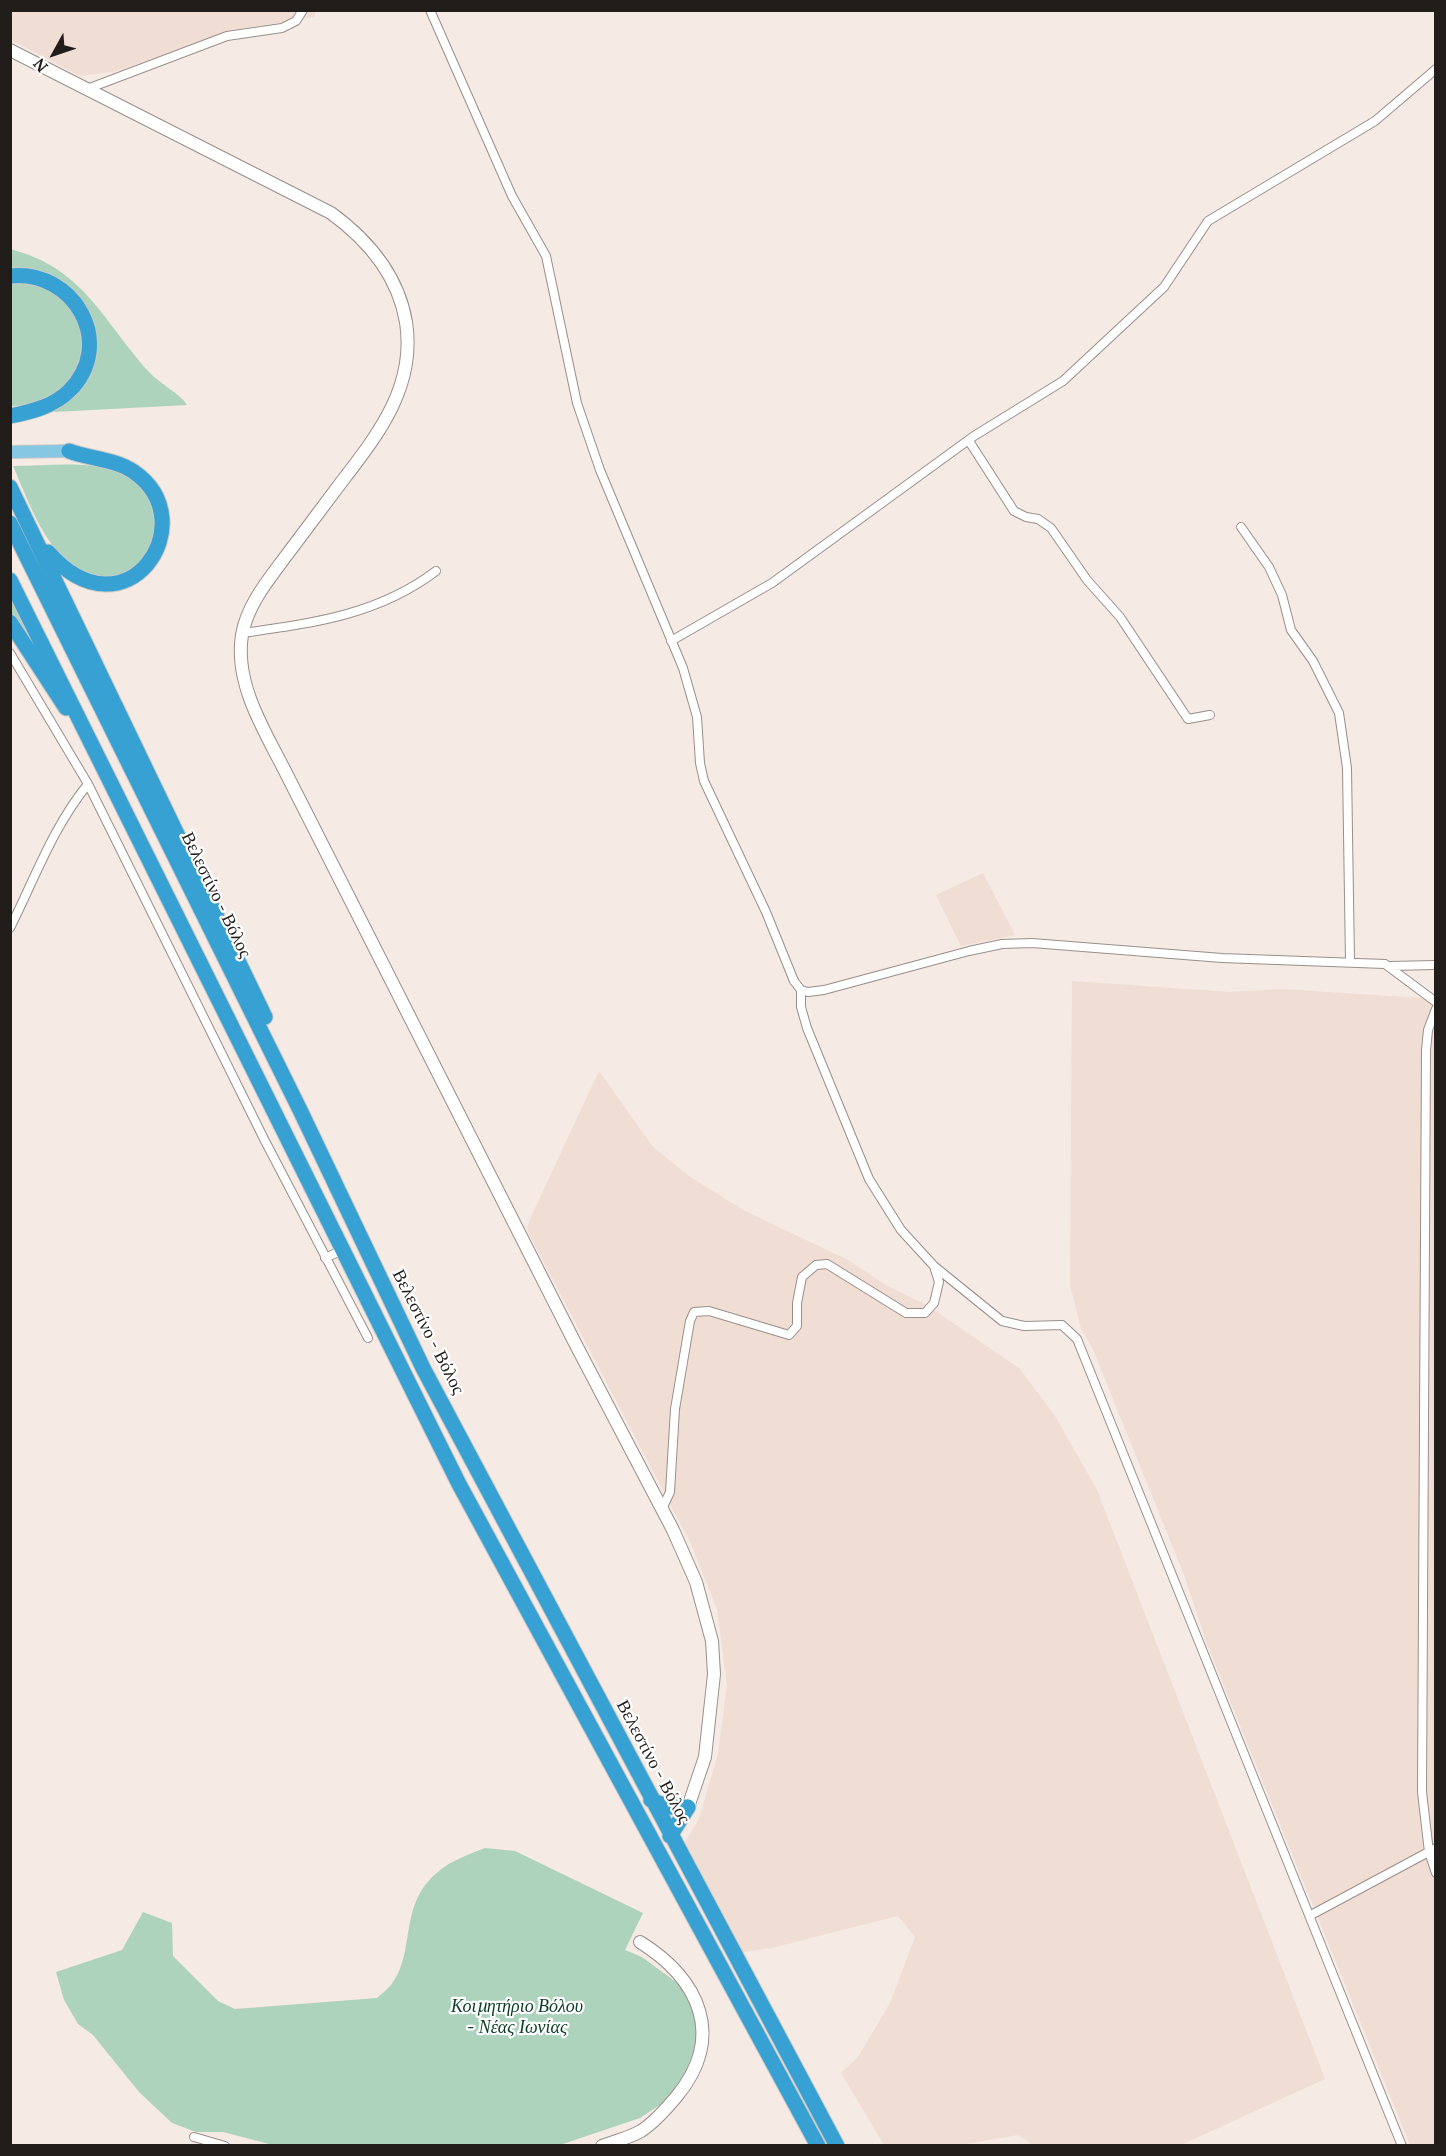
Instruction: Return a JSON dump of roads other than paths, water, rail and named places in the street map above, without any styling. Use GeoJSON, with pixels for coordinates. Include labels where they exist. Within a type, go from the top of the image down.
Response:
{"type":"FeatureCollection","features":[{"type":"Feature","properties":{"kind":"highway"},"geometry":{"type":"LineString","coordinates":[[10,276],[43,278],[67,293],[78,306],[85,321],[88,344],[84,368],[68,392],[39,408],[10,416]]}},
{"type":"Feature","properties":{"kind":"highway"},"geometry":{"type":"LineString","coordinates":[[32,530],[68,572],[85,582],[105,584],[135,575],[155,552],[162,529],[160,507],[146,483],[131,470],[116,463],[69,451]]}},
{"type":"Feature","properties":{"kind":"highway"},"geometry":{"type":"LineString","coordinates":[[10,487],[262,1010],[300,1110]]}},
{"type":"Feature","properties":{"kind":"highway","name":"Βελεστίνο - Βόλος"},"geometry":{"type":"LineString","coordinates":[[10,523],[300,1110],[423,1368],[670,1836],[837,2145]]}},
{"type":"Feature","properties":{"kind":"highway","name":"Βελεστίνο - Βόλος"},"geometry":{"type":"LineString","coordinates":[[10,580],[459,1484],[818,2145]]}},
{"type":"Feature","properties":{"kind":"highway"},"geometry":{"type":"LineString","coordinates":[[10,622],[110,778]]}},
{"type":"Feature","properties":{"kind":"highway"},"geometry":{"type":"LineString","coordinates":[[651,1800],[668,1807],[688,1807]]}},
{"type":"Feature","properties":{"kind":"highway"},"geometry":{"type":"LineString","coordinates":[[670,1836],[688,1807]]}},
{"type":"Feature","properties":{"kind":"main road"},"geometry":{"type":"LineString","coordinates":[[10,452],[69,451]]}},
{"type":"Feature","properties":{"kind":"street"},"geometry":{"type":"LineString","coordinates":[[87,89],[227,36],[282,28],[296,21],[303,10]]}},
{"type":"Feature","properties":{"kind":"street"},"geometry":{"type":"LineString","coordinates":[[430,10],[512,196],[546,256],[577,403],[600,470],[683,669],[694,705],[704,781],[766,912],[790,973],[801,990],[801,1007],[807,1028],[869,1179],[901,1230],[934,1266],[1002,1321],[1024,1326],[1062,1325],[1077,1339],[1402,2145]]}},
{"type":"Feature","properties":{"kind":"street"},"geometry":{"type":"LineString","coordinates":[[10,50],[316,204],[356,232],[377,256],[396,286],[405,317],[408,341],[406,372],[389,416],[261,590],[243,633],[241,655],[246,684],[256,711],[576,1345],[662,1509],[696,1582],[712,1641],[714,1674],[710,1731],[705,1757],[688,1807]]}},
{"type":"Feature","properties":{"kind":"street"},"geometry":{"type":"LineString","coordinates":[[670,641],[772,583],[969,441],[1063,381],[1103,346],[1169,280],[1208,221],[1375,121],[1436,69]]}},
{"type":"Feature","properties":{"kind":"street"},"geometry":{"type":"LineString","coordinates":[[969,441],[1014,510],[1026,517],[1038,519],[1051,528],[1087,580],[1120,617],[1188,719],[1210,715]]}},
{"type":"Feature","properties":{"kind":"street"},"geometry":{"type":"LineString","coordinates":[[1241,527],[1269,567],[1282,595],[1290,630],[1313,661],[1339,713],[1347,768],[1350,962]]}},
{"type":"Feature","properties":{"kind":"street"},"geometry":{"type":"LineString","coordinates":[[243,633],[359,613],[413,587],[436,571]]}},
{"type":"Feature","properties":{"kind":"street"},"geometry":{"type":"LineString","coordinates":[[10,653],[88,784],[325,1258],[368,1338]]}},
{"type":"Feature","properties":{"kind":"street"},"geometry":{"type":"LineString","coordinates":[[10,928],[55,833],[70,807],[88,784]]}},
{"type":"Feature","properties":{"kind":"street"},"geometry":{"type":"LineString","coordinates":[[801,990],[824,990],[949,956],[1014,943],[1222,958],[1350,962],[1389,966],[1436,965]]}},
{"type":"Feature","properties":{"kind":"street"},"geometry":{"type":"LineString","coordinates":[[1389,966],[1436,1002]]}},
{"type":"Feature","properties":{"kind":"street"},"geometry":{"type":"LineString","coordinates":[[1436,1009],[1428,1030],[1426,1060],[1422,1791],[1436,1873]]}},
{"type":"Feature","properties":{"kind":"street"},"geometry":{"type":"LineString","coordinates":[[325,1258],[343,1250]]}},
{"type":"Feature","properties":{"kind":"street"},"geometry":{"type":"LineString","coordinates":[[662,1509],[670,1492],[675,1408],[690,1321],[694,1312],[709,1311],[789,1335],[798,1326],[797,1303],[802,1276],[816,1265],[827,1264],[906,1312],[925,1313],[934,1303],[939,1282],[934,1266]]}},
{"type":"Feature","properties":{"kind":"street"},"geometry":{"type":"LineString","coordinates":[[1311,1915],[1432,1850]]}},
{"type":"Feature","properties":{"kind":"street"},"geometry":{"type":"LineString","coordinates":[[602,2145],[643,2129],[668,2107],[692,2073],[702,2042],[701,2012],[687,1987],[668,1962],[640,1942]]}},
{"type":"Feature","properties":{"kind":"street"},"geometry":{"type":"LineString","coordinates":[[194,2137],[225,2145]]}},
{"type":"Feature","properties":{"kind":"park label","name":"Κοιμητήριο Βόλου - Νέας Ιωνίας"},"geometry":{"type":"Point","coordinates":[517,2017]}}]}
